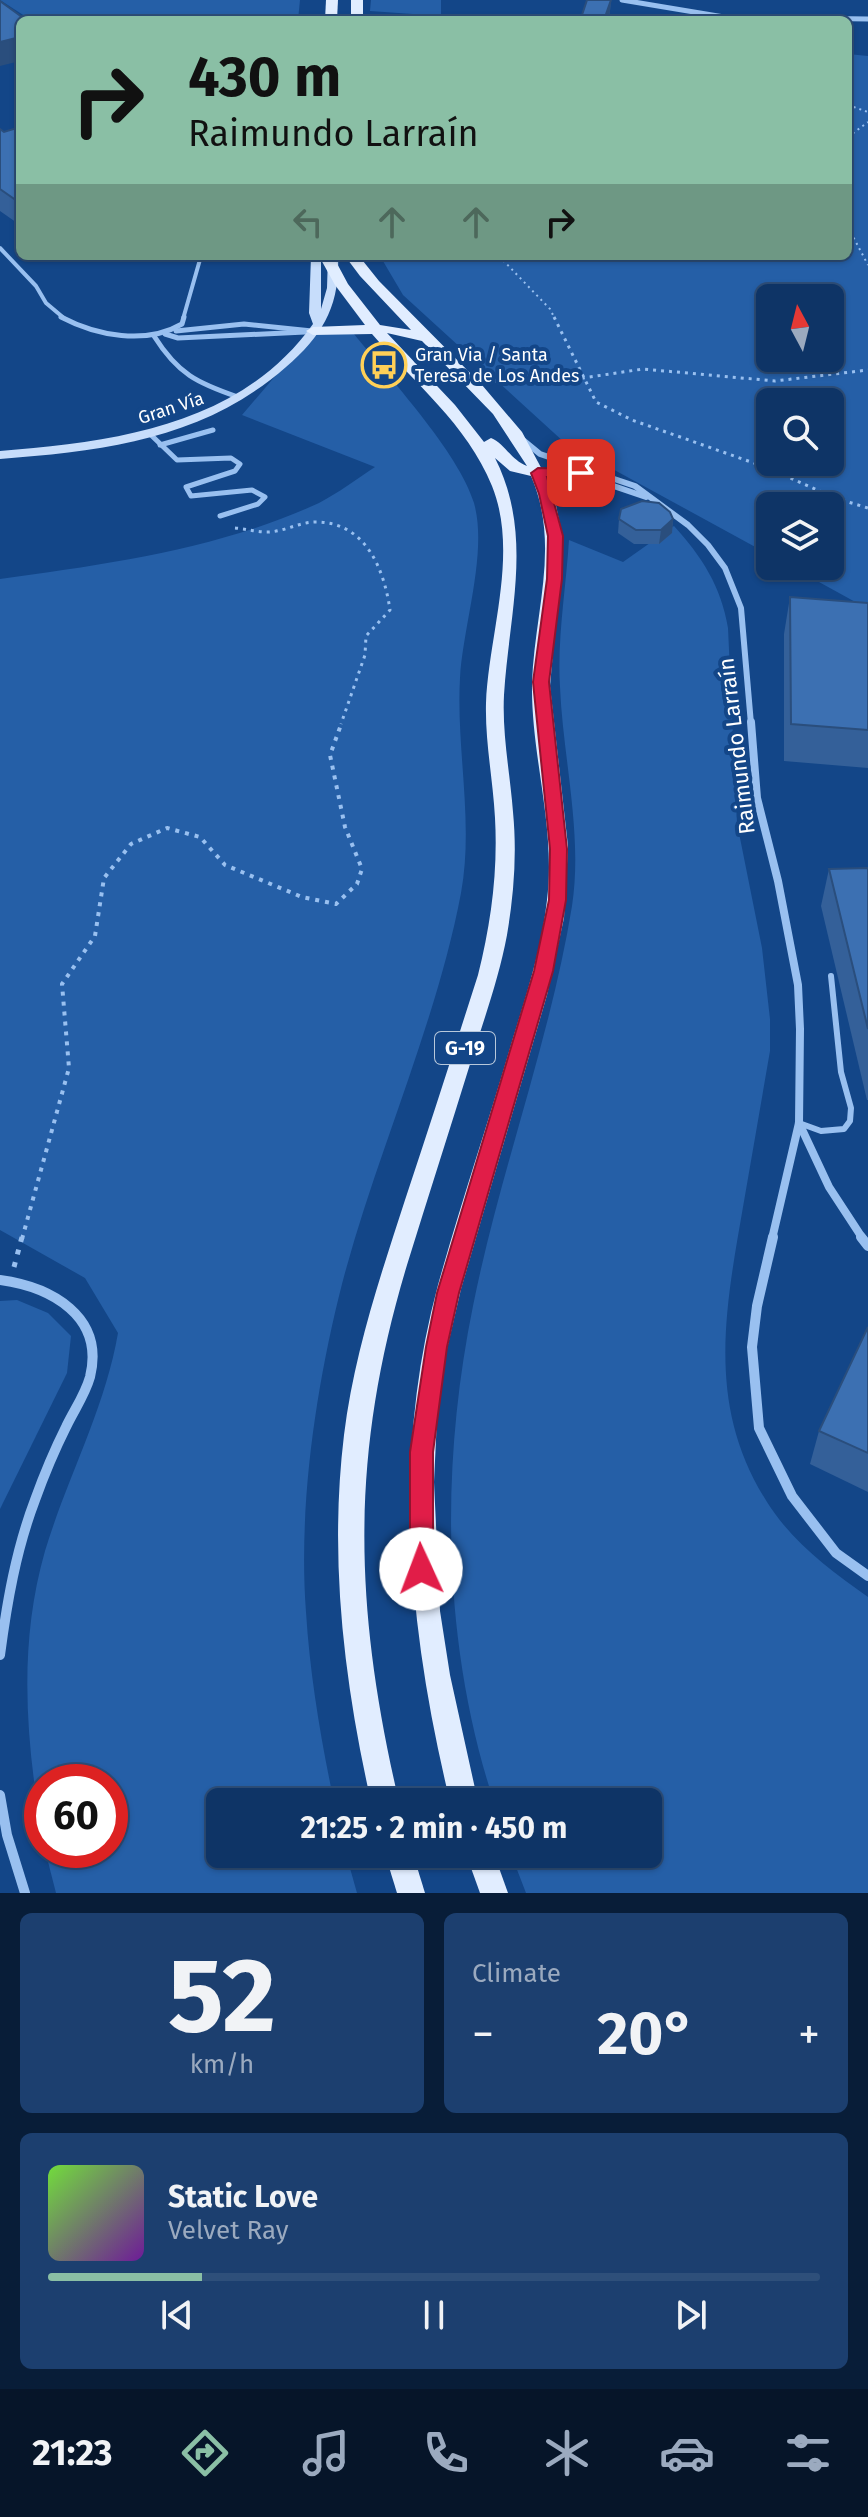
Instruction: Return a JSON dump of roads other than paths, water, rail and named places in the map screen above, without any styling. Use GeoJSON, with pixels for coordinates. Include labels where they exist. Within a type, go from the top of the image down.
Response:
{"type":"FeatureCollection","features":[{"type":"Feature","properties":{"kind":"main road"},"geometry":{"type":"LineString","coordinates":[[316,260],[316,327],[401,330],[424,337]]}},
{"type":"Feature","properties":{"kind":"main road","name":"G-19"},"geometry":{"type":"LineString","coordinates":[[328,260],[375,329],[465,428],[489,461],[510,518],[512,560],[495,672],[496,746],[505,830],[500,926],[488,975],[388,1290],[360,1408],[353,1465],[350,1580],[355,1641],[363,1704],[382,1788]]}},
{"type":"Feature","properties":{"kind":"main road","name":"Gran Vía"},"geometry":{"type":"LineString","coordinates":[[0,455],[151,435],[195,421],[243,398],[271,377],[328,314],[333,260]]}},
{"type":"Feature","properties":{"kind":"main road","name":"G-19"},"geometry":{"type":"LineString","coordinates":[[356,260],[424,337],[470,381],[515,434],[538,473],[552,515],[556,558],[541,682],[559,849],[557,900],[543,971],[448,1293],[426,1401],[421,1452],[420,1540],[429,1631],[438,1694],[461,1788]]}},
{"type":"Feature","properties":{"kind":"main road"},"geometry":{"type":"LineString","coordinates":[[416,374],[463,406],[504,463],[522,471],[538,473]]}},
{"type":"Feature","properties":{"kind":"main road"},"geometry":{"type":"LineString","coordinates":[[403,1868],[411,1893]]}},
{"type":"Feature","properties":{"kind":"main road"},"geometry":{"type":"LineString","coordinates":[[485,1868],[494,1893]]}},
{"type":"Feature","properties":{"kind":"street"},"geometry":{"type":"LineString","coordinates":[[622,0],[718,16]]}},
{"type":"Feature","properties":{"kind":"street","name":"Raimundo Larraín"},"geometry":{"type":"LineString","coordinates":[[515,434],[540,454],[635,486],[706,541],[735,583],[741,608],[757,798],[778,881],[798,985],[799,1123],[757,1306],[752,1347],[759,1428],[792,1496],[836,1553],[868,1576]]}},
{"type":"Feature","properties":{"kind":"street","name":"Raimundo Larraín"},"geometry":{"type":"LineString","coordinates":[[538,473],[577,472],[627,494],[646,497]]}},
{"type":"Feature","properties":{"kind":"street"},"geometry":{"type":"LineString","coordinates":[[552,515],[554,488],[558,480],[571,474],[593,478]]}},
{"type":"Feature","properties":{"kind":"street","name":"Raimundo Larraín"},"geometry":{"type":"LineString","coordinates":[[799,1123],[815,1163],[839,1207],[868,1246]]}},
{"type":"Feature","properties":{"kind":"street"},"geometry":{"type":"LineString","coordinates":[[0,1655],[11,1585],[30,1511],[57,1445],[86,1388],[93,1356],[87,1327],[67,1302],[40,1286],[5,1280]]}},
{"type":"Feature","properties":{"kind":"street"},"geometry":{"type":"LineString","coordinates":[[0,1795],[7,1835],[25,1893]]}},
{"type":"Feature","properties":{"kind":"lane"},"geometry":{"type":"LineString","coordinates":[[0,248],[62,318],[109,334],[154,336],[197,326],[316,327]]}},
{"type":"Feature","properties":{"kind":"lane"},"geometry":{"type":"LineString","coordinates":[[165,334],[182,324],[200,260]]}},
{"type":"Feature","properties":{"kind":"lane"},"geometry":{"type":"LineString","coordinates":[[165,334],[192,338],[316,327]]}},
{"type":"Feature","properties":{"kind":"lane"},"geometry":{"type":"LineString","coordinates":[[154,336],[169,361],[188,379],[243,398]]}},
{"type":"Feature","properties":{"kind":"lane"},"geometry":{"type":"LineString","coordinates":[[160,445],[213,430]]}},
{"type":"Feature","properties":{"kind":"lane"},"geometry":{"type":"LineString","coordinates":[[151,435],[177,460],[231,458],[240,464],[235,471],[186,487],[191,496],[252,490],[265,497],[258,504],[220,516]]}},
{"type":"Feature","properties":{"kind":"lane"},"geometry":{"type":"LineString","coordinates":[[799,1123],[821,1131],[844,1129],[850,1121],[851,1108],[841,1072],[831,976]]}},
{"type":"Feature","properties":{"kind":"place","name":"Gran Via / Santa Teresa de Los Andes"},"geometry":{"type":"Point","coordinates":[384,365]}}]}
